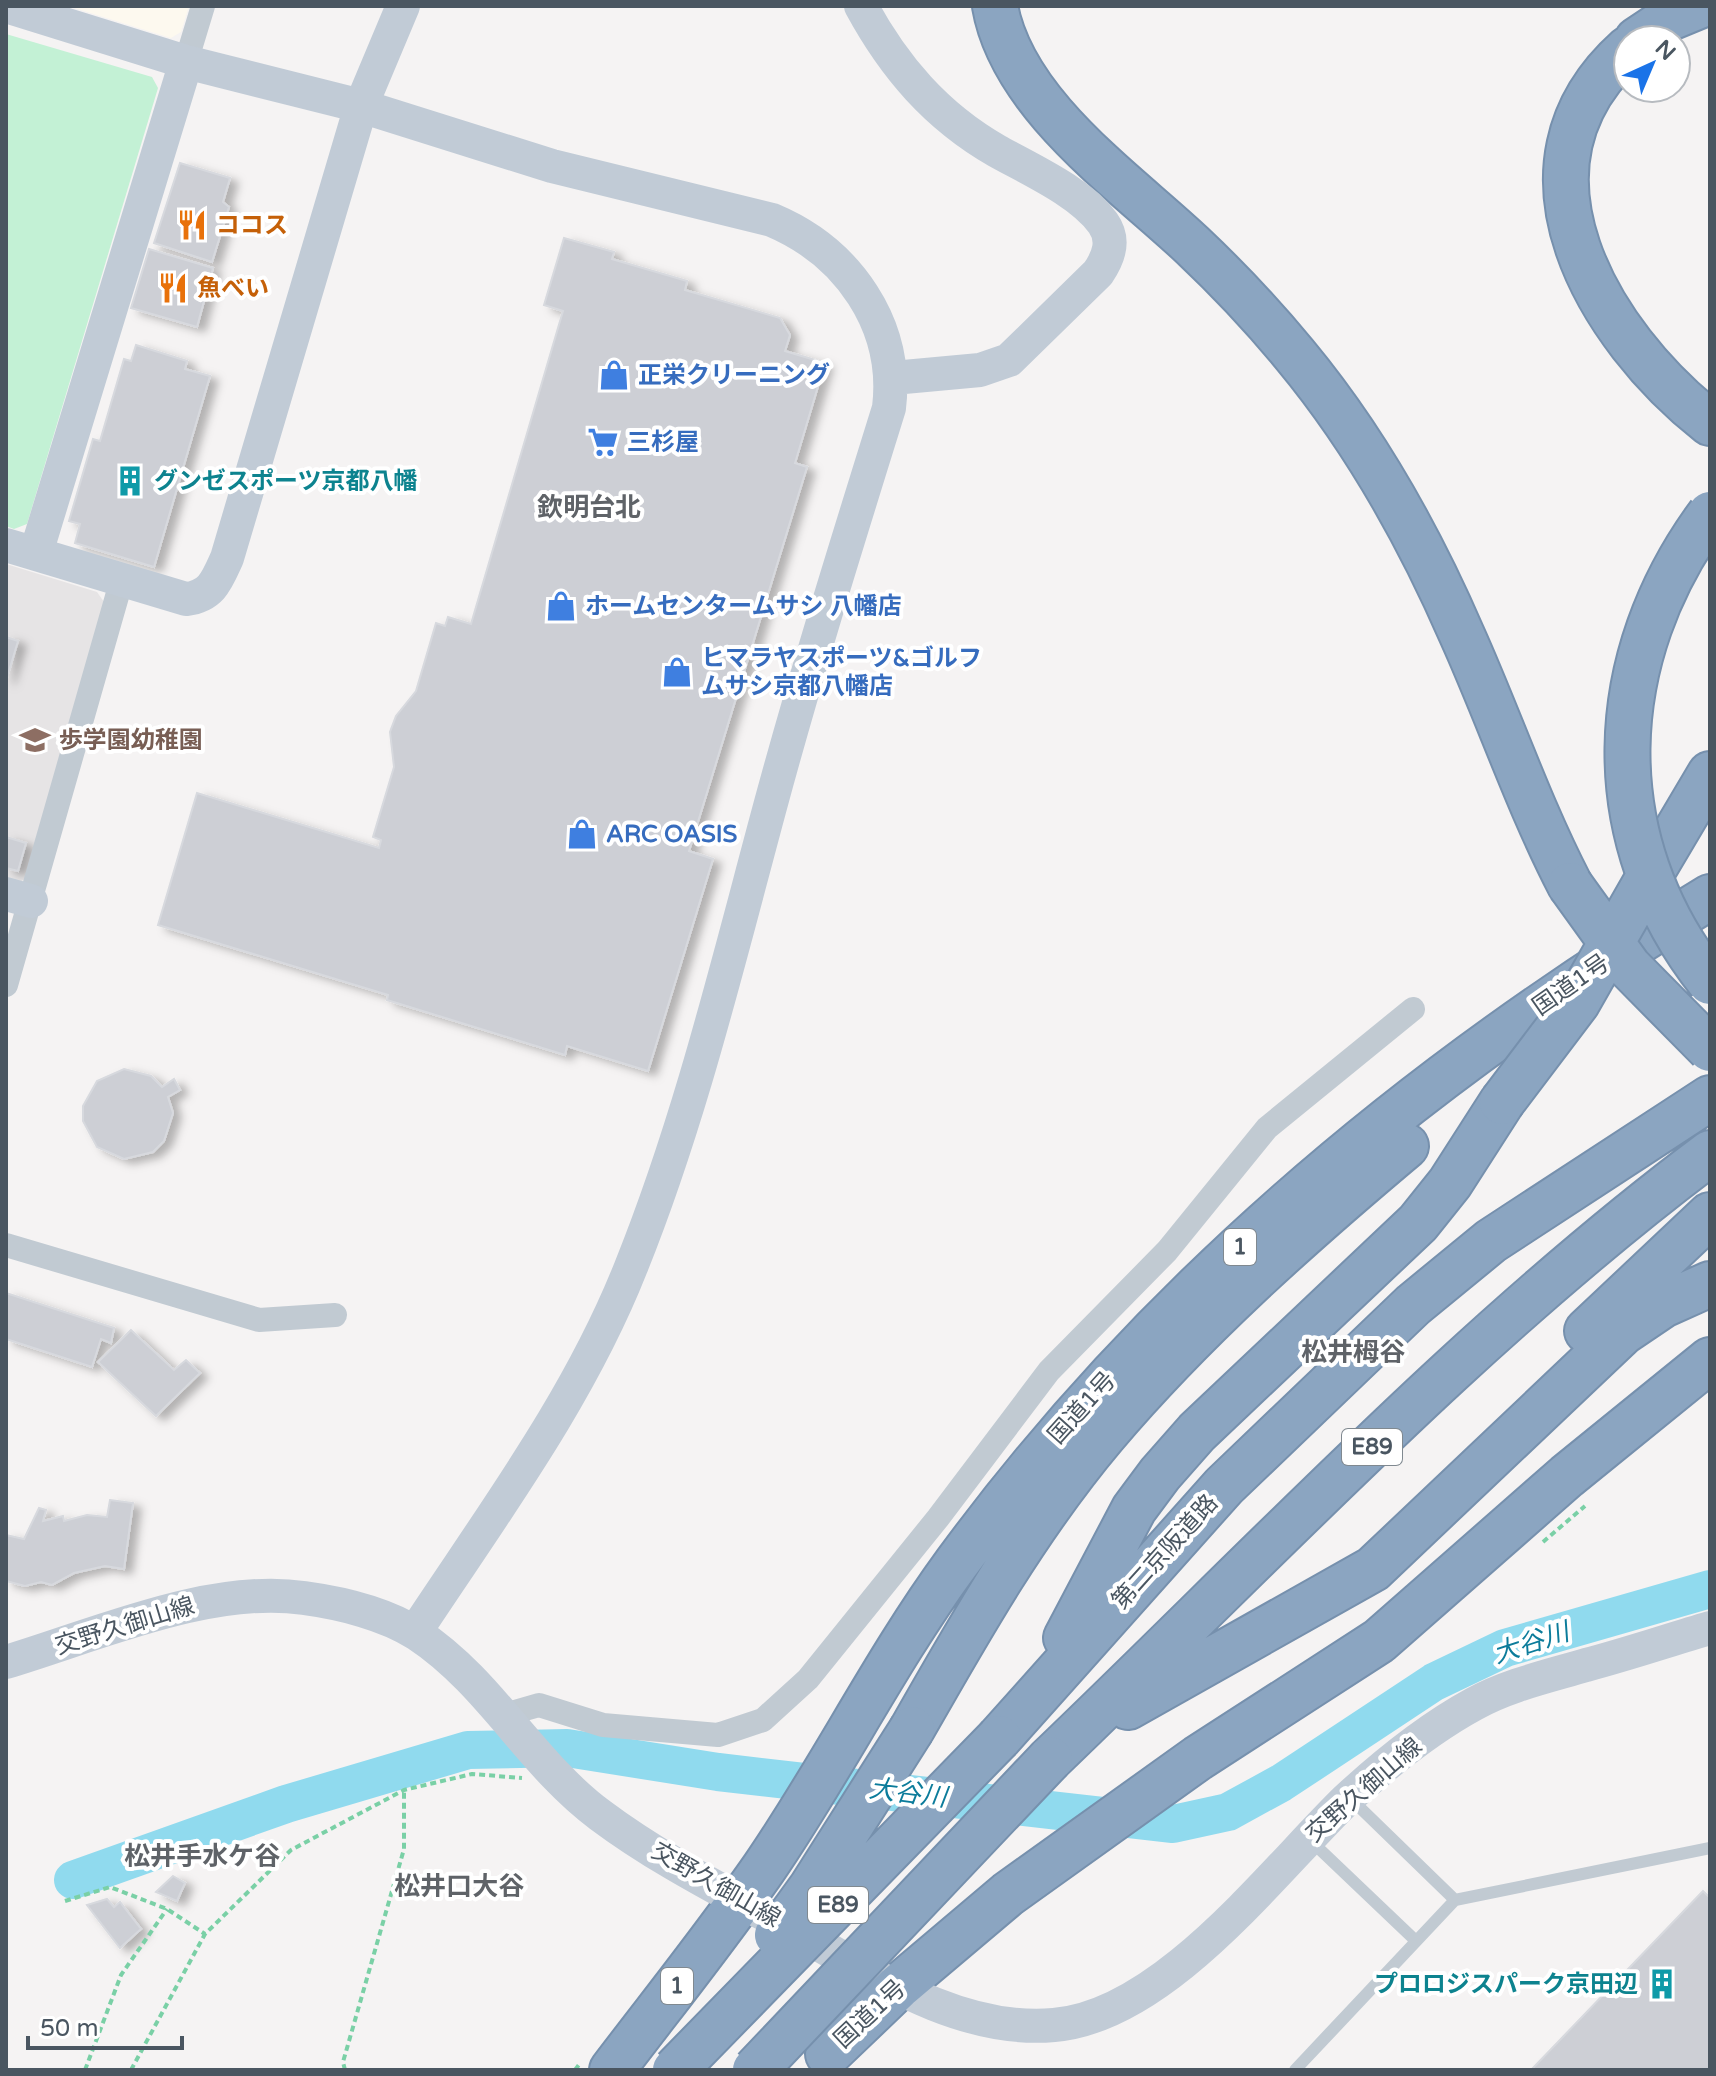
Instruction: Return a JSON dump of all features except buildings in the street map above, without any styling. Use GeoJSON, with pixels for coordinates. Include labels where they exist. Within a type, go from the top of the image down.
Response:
{"type":"FeatureCollection","features":[{"type":"Feature","properties":{"kind":"highway"},"geometry":{"type":"LineString","coordinates":[[995,6],[1017,64],[1048,110],[1246,300],[1296,356],[1342,417],[1425,557],[1462,634],[1545,836],[1570,885],[1629,967],[1710,1049]]}},
{"type":"Feature","properties":{"kind":"highway"},"geometry":{"type":"LineString","coordinates":[[1661,24],[1699,6]]}},
{"type":"Feature","properties":{"kind":"highway"},"geometry":{"type":"LineString","coordinates":[[1612,66],[1599,79],[1584,104],[1575,129],[1567,182],[1574,240],[1598,298],[1615,325],[1664,383],[1710,423]]}},
{"type":"Feature","properties":{"kind":"highway"},"geometry":{"type":"LineString","coordinates":[[1710,514],[1669,575],[1646,633],[1632,680],[1626,750],[1633,815],[1642,853],[1675,932],[1710,982]]}},
{"type":"Feature","properties":{"kind":"highway"},"geometry":{"type":"LineString","coordinates":[[1010,1725],[1134,1509],[1160,1474],[1197,1432],[1418,1223],[1450,1183],[1502,1102],[1577,1003],[1710,774]]}},
{"type":"Feature","properties":{"kind":"highway","name":"国道1号"},"geometry":{"type":"LineString","coordinates":[[612,2070],[740,1900],[955,1566],[1050,1442],[1198,1285],[1276,1215],[1483,1047],[1601,963],[1710,897]]}},
{"type":"Feature","properties":{"kind":"highway"},"geometry":{"type":"LineString","coordinates":[[661,2070],[723,2001],[811,1888],[912,1729],[978,1611],[1027,1536],[1104,1436],[1186,1347],[1387,1162],[1512,1057],[1710,926]]}},
{"type":"Feature","properties":{"kind":"highway","name":"第二京阪道路"},"geometry":{"type":"LineString","coordinates":[[675,2070],[1010,1725],[1224,1486],[1413,1305],[1491,1241],[1710,1098]]}},
{"type":"Feature","properties":{"kind":"highway","name":"E89"},"geometry":{"type":"LineString","coordinates":[[755,2070],[1050,1759],[1499,1328],[1591,1247],[1710,1153]]}},
{"type":"Feature","properties":{"kind":"highway"},"geometry":{"type":"LineString","coordinates":[[1124,1688],[1161,1672],[1353,1547],[1710,1215]]}},
{"type":"Feature","properties":{"kind":"highway"},"geometry":{"type":"LineString","coordinates":[[1089,1722],[1117,1712],[1373,1569],[1623,1332],[1663,1305],[1710,1284]]}},
{"type":"Feature","properties":{"kind":"highway","name":"国道1号"},"geometry":{"type":"LineString","coordinates":[[828,2054],[898,1987],[1008,1894],[1179,1772],[1379,1641],[1567,1476],[1710,1360]]}},
{"type":"Feature","properties":{"kind":"highway"},"geometry":{"type":"LineString","coordinates":[[783,2070],[929,1889]]}},
{"type":"Feature","properties":{"kind":"street"},"geometry":{"type":"LineString","coordinates":[[6,6],[186,62],[361,106],[552,166],[752,214],[791,228],[835,259],[868,301],[887,344],[893,378],[889,408],[802,687],[699,1068],[631,1267],[591,1355],[544,1437],[415,1632]]}},
{"type":"Feature","properties":{"kind":"street"},"geometry":{"type":"LineString","coordinates":[[203,6],[21,549],[186,599],[201,597],[214,588],[227,558],[361,106],[403,6]]}},
{"type":"Feature","properties":{"kind":"street"},"geometry":{"type":"LineString","coordinates":[[861,6],[903,74],[930,101],[972,135],[1054,182],[1084,206],[1102,222],[1110,245],[1107,261],[1098,273],[1009,360],[980,370],[893,378]]}},
{"type":"Feature","properties":{"kind":"street"},"geometry":{"type":"LineString","coordinates":[[6,985],[19,897],[122,579]]}},
{"type":"Feature","properties":{"kind":"street"},"geometry":{"type":"LineString","coordinates":[[509,1722],[539,1705],[603,1725],[718,1735],[763,1720],[808,1679],[938,1518],[1049,1371],[1167,1251],[1267,1128],[1413,1009]]}},
{"type":"Feature","properties":{"kind":"street"},"geometry":{"type":"LineString","coordinates":[[6,1245],[259,1320],[335,1315]]}},
{"type":"Feature","properties":{"kind":"street","name":"交野久御山線"},"geometry":{"type":"LineString","coordinates":[[6,1662],[201,1602],[246,1596],[299,1597],[348,1606],[415,1632],[456,1666],[551,1771],[600,1815],[740,1900],[898,1987],[986,2020],[1027,2027],[1061,2025],[1098,2015],[1126,2004],[1157,1983],[1211,1937],[1388,1763],[1475,1703],[1531,1680],[1710,1628]]}},
{"type":"Feature","properties":{"kind":"lane"},"geometry":{"type":"LineString","coordinates":[[1350,1797],[1455,1900]]}},
{"type":"Feature","properties":{"kind":"lane"},"geometry":{"type":"LineString","coordinates":[[1308,1839],[1416,1941]]}},
{"type":"Feature","properties":{"kind":"lane"},"geometry":{"type":"LineString","coordinates":[[1295,2070],[1455,1900],[1710,1848]]}},
{"type":"Feature","properties":{"kind":"path"},"geometry":{"type":"LineString","coordinates":[[131,2070],[205,1934],[291,1850],[404,1790],[472,1774],[551,1771]]}},
{"type":"Feature","properties":{"kind":"path"},"geometry":{"type":"LineString","coordinates":[[345,2070],[343,2062],[404,1849],[404,1790]]}},
{"type":"Feature","properties":{"kind":"path"},"geometry":{"type":"LineString","coordinates":[[65,1901],[110,1887],[167,1909],[205,1934]]}},
{"type":"Feature","properties":{"kind":"path"},"geometry":{"type":"LineString","coordinates":[[85,2070],[121,1975],[167,1909]]}},
{"type":"Feature","properties":{"kind":"shaded area"},"geometry":{"type":"Polygon","coordinates":[[[68,6],[189,6],[181,32],[171,38],[68,6]]]}},
{"type":"Feature","properties":{"kind":"shaded area","name":"歩学園幼稚園"},"geometry":{"type":"Polygon","coordinates":[[[6,564],[97,592],[104,602],[26,878],[13,887],[6,885],[6,564]]]}},
{"type":"Feature","properties":{"kind":"green space"},"geometry":{"type":"Polygon","coordinates":[[[6,34],[152,77],[158,88],[27,524],[14,529],[6,526],[6,34]]]}},
{"type":"Feature","properties":{"kind":"waterway","name":"大谷川"},"geometry":{"type":"LineString","coordinates":[[73,1880],[286,1804],[468,1750],[567,1748],[718,1772],[1173,1824],[1228,1812],[1281,1783],[1434,1682],[1505,1648],[1710,1589]]}},
{"type":"Feature","properties":{"kind":"place","name":"ココス"},"geometry":{"type":"Point","coordinates":[192,225]}},
{"type":"Feature","properties":{"kind":"place","name":"魚べい"},"geometry":{"type":"Point","coordinates":[173,288]}},
{"type":"Feature","properties":{"kind":"place","name":"正栄クリーニング"},"geometry":{"type":"Point","coordinates":[614,375]}},
{"type":"Feature","properties":{"kind":"place","name":"三杉屋"},"geometry":{"type":"Point","coordinates":[603,442]}},
{"type":"Feature","properties":{"kind":"place","name":"グンゼスポーツ京都八幡"},"geometry":{"type":"Point","coordinates":[130,481]}},
{"type":"Feature","properties":{"kind":"place","name":"ホームセンタームサシ 八幡店"},"geometry":{"type":"Point","coordinates":[561,606]}},
{"type":"Feature","properties":{"kind":"place","name":"ヒマラヤスポーツ&ゴルフ ムサシ京都八幡店"},"geometry":{"type":"Point","coordinates":[677,672]}},
{"type":"Feature","properties":{"kind":"place","name":"歩学園幼稚園"},"geometry":{"type":"Point","coordinates":[35,740]}},
{"type":"Feature","properties":{"kind":"place","name":"ARC OASIS"},"geometry":{"type":"Point","coordinates":[582,834]}},
{"type":"Feature","properties":{"kind":"place","name":"プロロジスパーク京田辺"},"geometry":{"type":"Point","coordinates":[1662,1984]}},
{"type":"Feature","properties":{"kind":"district","name":"欽明台北"},"geometry":{"type":"Point","coordinates":[589,507]}},
{"type":"Feature","properties":{"kind":"district","name":"松井栂谷"},"geometry":{"type":"Point","coordinates":[1353,1352]}},
{"type":"Feature","properties":{"kind":"district","name":"松井手水ケ谷"},"geometry":{"type":"Point","coordinates":[202,1856]}},
{"type":"Feature","properties":{"kind":"district","name":"松井口大谷"},"geometry":{"type":"Point","coordinates":[459,1886]}}]}
